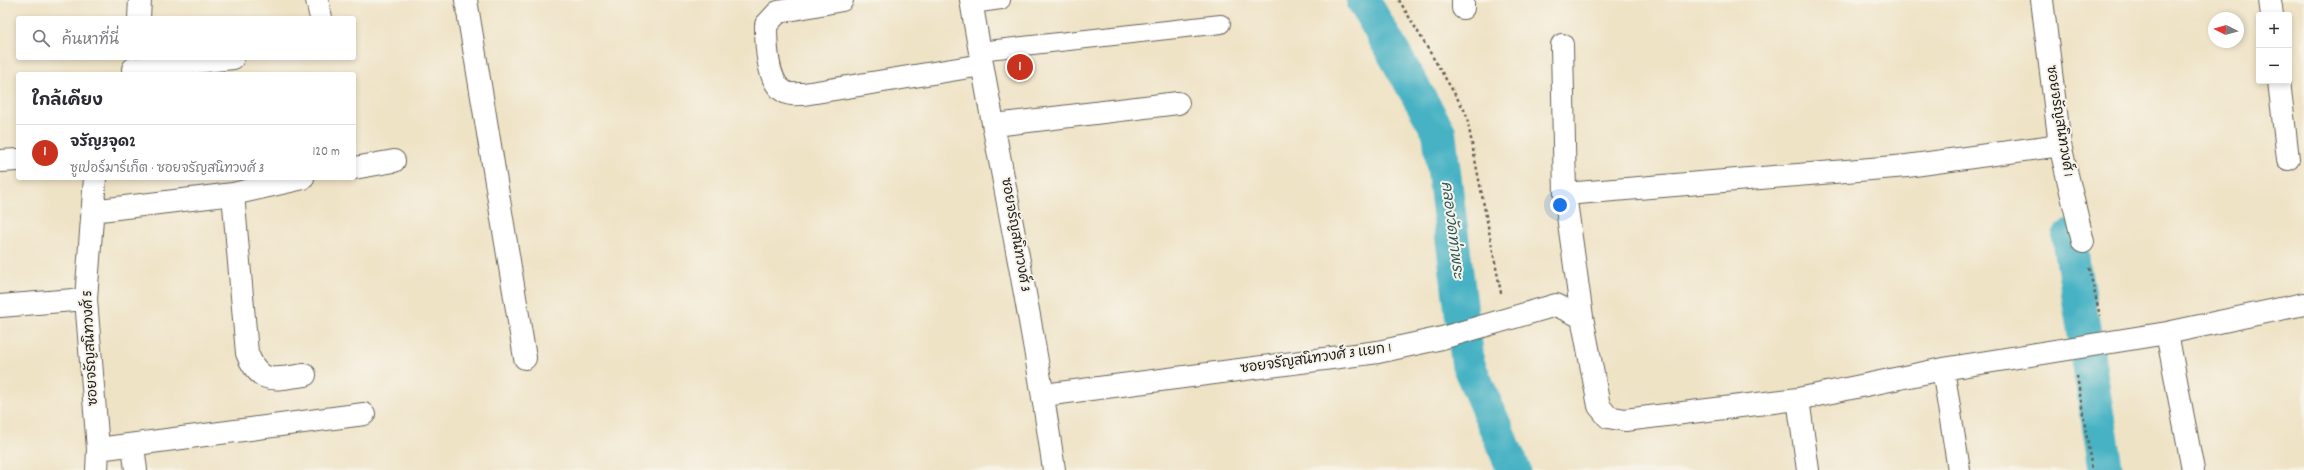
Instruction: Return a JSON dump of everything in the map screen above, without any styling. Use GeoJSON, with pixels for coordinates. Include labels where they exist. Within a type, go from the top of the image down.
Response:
{"type":"FeatureCollection","features":[{"type":"Feature","properties":{"kind":"street"},"geometry":{"type":"LineString","coordinates":[[139,16],[140,0]]}},
{"type":"Feature","properties":{"kind":"street"},"geometry":{"type":"LineString","coordinates":[[317,0],[321,16]]}},
{"type":"Feature","properties":{"kind":"street"},"geometry":{"type":"LineString","coordinates":[[466,0],[526,358]]}},
{"type":"Feature","properties":{"kind":"street"},"geometry":{"type":"LineString","coordinates":[[842,0],[778,12],[766,25],[766,43],[774,82],[786,93],[804,94],[980,58]]}},
{"type":"Feature","properties":{"kind":"street","name":"ซอยจรัญสนิทวงศ์ 1"},"geometry":{"type":"LineString","coordinates":[[2042,0],[2060,145],[2083,242]]}},
{"type":"Feature","properties":{"kind":"street"},"geometry":{"type":"LineString","coordinates":[[2270,0],[2272,12]]}},
{"type":"Feature","properties":{"kind":"street","name":"ซอยจรัญสนิทวงศ์ 3"},"geometry":{"type":"LineString","coordinates":[[971,2],[980,58],[995,125],[1044,395],[1054,470]]}},
{"type":"Feature","properties":{"kind":"street"},"geometry":{"type":"LineString","coordinates":[[1562,45],[1565,194],[1582,317],[1599,406],[1608,417],[1625,420],[1798,399],[1943,369],[2167,333],[2304,304]]}},
{"type":"Feature","properties":{"kind":"street"},"geometry":{"type":"LineString","coordinates":[[133,67],[211,60]]}},
{"type":"Feature","properties":{"kind":"street"},"geometry":{"type":"LineString","coordinates":[[2280,84],[2288,158]]}},
{"type":"Feature","properties":{"kind":"street"},"geometry":{"type":"LineString","coordinates":[[995,125],[1178,103]]}},
{"type":"Feature","properties":{"kind":"street"},"geometry":{"type":"LineString","coordinates":[[1565,194],[1907,166],[2060,145]]}},
{"type":"Feature","properties":{"kind":"street"},"geometry":{"type":"LineString","coordinates":[[0,161],[16,160]]}},
{"type":"Feature","properties":{"kind":"street"},"geometry":{"type":"LineString","coordinates":[[356,168],[394,161]]}},
{"type":"Feature","properties":{"kind":"street","name":"ซอยจรัญสนิทวงศ์ 5"},"geometry":{"type":"LineString","coordinates":[[95,180],[86,299],[97,459]]}},
{"type":"Feature","properties":{"kind":"street"},"geometry":{"type":"LineString","coordinates":[[92,211],[232,194],[294,180]]}},
{"type":"Feature","properties":{"kind":"street"},"geometry":{"type":"LineString","coordinates":[[232,194],[247,353],[252,365],[258,373],[270,380],[305,375]]}},
{"type":"Feature","properties":{"kind":"street"},"geometry":{"type":"LineString","coordinates":[[0,306],[86,299]]}},
{"type":"Feature","properties":{"kind":"street","name":"ซอยจรัญสนิทวงศ์ 3 แยก 1"},"geometry":{"type":"LineString","coordinates":[[1044,395],[1378,352],[1442,338],[1556,305],[1582,317]]}},
{"type":"Feature","properties":{"kind":"street"},"geometry":{"type":"LineString","coordinates":[[2167,333],[2193,470]]}},
{"type":"Feature","properties":{"kind":"street"},"geometry":{"type":"LineString","coordinates":[[1943,369],[1959,470]]}},
{"type":"Feature","properties":{"kind":"street"},"geometry":{"type":"LineString","coordinates":[[1798,399],[1808,470]]}},
{"type":"Feature","properties":{"kind":"street"},"geometry":{"type":"LineString","coordinates":[[97,459],[133,446],[364,414]]}},
{"type":"Feature","properties":{"kind":"street"},"geometry":{"type":"LineString","coordinates":[[133,446],[136,470]]}},
{"type":"Feature","properties":{"kind":"lane"},"geometry":{"type":"LineString","coordinates":[[971,2],[1001,0]]}},
{"type":"Feature","properties":{"kind":"lane"},"geometry":{"type":"LineString","coordinates":[[980,58],[1221,24]]}},
{"type":"Feature","properties":{"kind":"path"},"geometry":{"type":"LineString","coordinates":[[1399,0],[1466,113],[1496,322]]}},
{"type":"Feature","properties":{"kind":"path"},"geometry":{"type":"LineString","coordinates":[[2083,242],[2089,345],[2092,470]]}},
{"type":"Feature","properties":{"kind":"waterway","name":"คลองวัดท่าพระ"},"geometry":{"type":"LineString","coordinates":[[1363,0],[1439,132],[1468,364],[1514,470]]}},
{"type":"Feature","properties":{"kind":"waterway"},"geometry":{"type":"LineString","coordinates":[[2069,237],[2106,470]]}},
{"type":"Feature","properties":{"kind":"place","name":"จรัญ3จุด2"},"geometry":{"type":"Point","coordinates":[1020,67]}}]}
